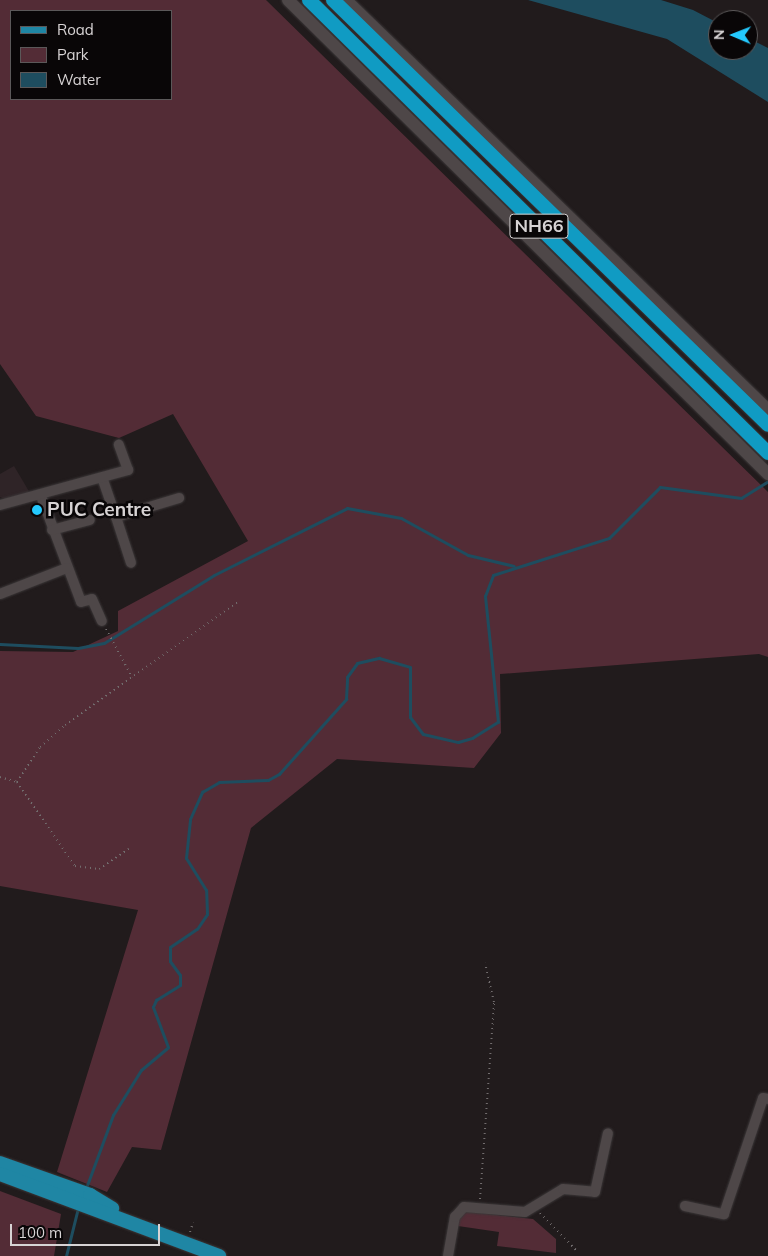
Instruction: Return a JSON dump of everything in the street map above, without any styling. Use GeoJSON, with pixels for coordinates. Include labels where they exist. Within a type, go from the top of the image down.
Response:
{"type":"FeatureCollection","features":[{"type":"Feature","properties":{"kind":"highway","name":"NH66"},"geometry":{"type":"LineString","coordinates":[[310,0],[768,453]]}},
{"type":"Feature","properties":{"kind":"highway","name":"NH66"},"geometry":{"type":"LineString","coordinates":[[333,0],[768,425]]}},
{"type":"Feature","properties":{"kind":"main road"},"geometry":{"type":"LineString","coordinates":[[0,1163],[90,1195],[147,1229]]}},
{"type":"Feature","properties":{"kind":"main road"},"geometry":{"type":"LineString","coordinates":[[0,1174],[219,1256]]}},
{"type":"Feature","properties":{"kind":"street"},"geometry":{"type":"LineString","coordinates":[[288,0],[768,474]]}},
{"type":"Feature","properties":{"kind":"street"},"geometry":{"type":"LineString","coordinates":[[346,0],[768,410]]}},
{"type":"Feature","properties":{"kind":"street"},"geometry":{"type":"LineString","coordinates":[[0,505],[103,480],[128,470],[119,445]]}},
{"type":"Feature","properties":{"kind":"street"},"geometry":{"type":"LineString","coordinates":[[103,480],[131,563]]}},
{"type":"Feature","properties":{"kind":"street"},"geometry":{"type":"LineString","coordinates":[[41,496],[52,530],[81,602],[92,599],[102,621]]}},
{"type":"Feature","properties":{"kind":"street"},"geometry":{"type":"LineString","coordinates":[[116,517],[179,498]]}},
{"type":"Feature","properties":{"kind":"street"},"geometry":{"type":"LineString","coordinates":[[52,530],[90,520]]}},
{"type":"Feature","properties":{"kind":"street"},"geometry":{"type":"LineString","coordinates":[[0,594],[67,568]]}},
{"type":"Feature","properties":{"kind":"street"},"geometry":{"type":"LineString","coordinates":[[685,1206],[724,1214],[763,1098],[768,1099]]}},
{"type":"Feature","properties":{"kind":"street"},"geometry":{"type":"LineString","coordinates":[[448,1256],[458,1211],[479,1206],[525,1212],[535,1208],[563,1189],[595,1192],[608,1133]]}},
{"type":"Feature","properties":{"kind":"path"},"geometry":{"type":"LineString","coordinates":[[17,782],[40,747],[132,677],[239,601]]}},
{"type":"Feature","properties":{"kind":"path"},"geometry":{"type":"LineString","coordinates":[[102,621],[132,677]]}},
{"type":"Feature","properties":{"kind":"path"},"geometry":{"type":"LineString","coordinates":[[0,777],[17,782],[75,866],[99,869],[130,849]]}},
{"type":"Feature","properties":{"kind":"path"},"geometry":{"type":"LineString","coordinates":[[479,1206],[494,1002],[485,963]]}},
{"type":"Feature","properties":{"kind":"path"},"geometry":{"type":"LineString","coordinates":[[535,1208],[577,1251]]}},
{"type":"Feature","properties":{"kind":"shaded area"},"geometry":{"type":"Polygon","coordinates":[[[14,466],[30,493],[7,500],[0,497],[0,474],[14,466]]]}},
{"type":"Feature","properties":{"kind":"green space"},"geometry":{"type":"Polygon","coordinates":[[[0,0],[266,0],[768,492],[768,657],[759,654],[500,674],[501,733],[474,768],[337,759],[251,828],[161,1150],[132,1147],[107,1192],[57,1172],[138,910],[0,886],[0,651],[73,652],[118,631],[118,611],[248,541],[173,414],[119,438],[36,416],[0,364],[0,0]]]}},
{"type":"Feature","properties":{"kind":"green space"},"geometry":{"type":"Polygon","coordinates":[[[0,1191],[61,1214],[54,1256],[0,1256],[0,1191]]]}},
{"type":"Feature","properties":{"kind":"green space"},"geometry":{"type":"Polygon","coordinates":[[[461,1211],[533,1219],[556,1239],[556,1253],[497,1246],[499,1232],[458,1226],[461,1211]]]}},
{"type":"Feature","properties":{"kind":"water"},"geometry":{"type":"Polygon","coordinates":[[[528,0],[661,0],[693,10],[708,18],[708,60],[758,60],[758,43],[768,48],[768,102],[667,39],[528,0]]]}},
{"type":"Feature","properties":{"kind":"waterway"},"geometry":{"type":"LineString","coordinates":[[86,1188],[113,1115],[141,1070],[168,1047],[153,1007],[156,1000],[180,985],[180,975],[170,961],[170,947],[197,929],[207,914],[206,890],[186,858],[190,819],[202,792],[219,782],[268,780],[279,774],[346,699],[347,677],[357,663],[379,658],[410,667],[410,717],[423,734],[458,742],[472,738],[498,722],[485,596],[493,575],[609,538],[660,487],[741,498],[768,481]]}},
{"type":"Feature","properties":{"kind":"waterway"},"geometry":{"type":"LineString","coordinates":[[0,644],[78,648],[104,643],[214,575],[347,508],[401,518],[468,555],[514,566]]}},
{"type":"Feature","properties":{"kind":"waterway"},"geometry":{"type":"LineString","coordinates":[[66,1256],[78,1208]]}},
{"type":"Feature","properties":{"kind":"place","name":"PUC Centre"},"geometry":{"type":"Point","coordinates":[37,510]}}]}
